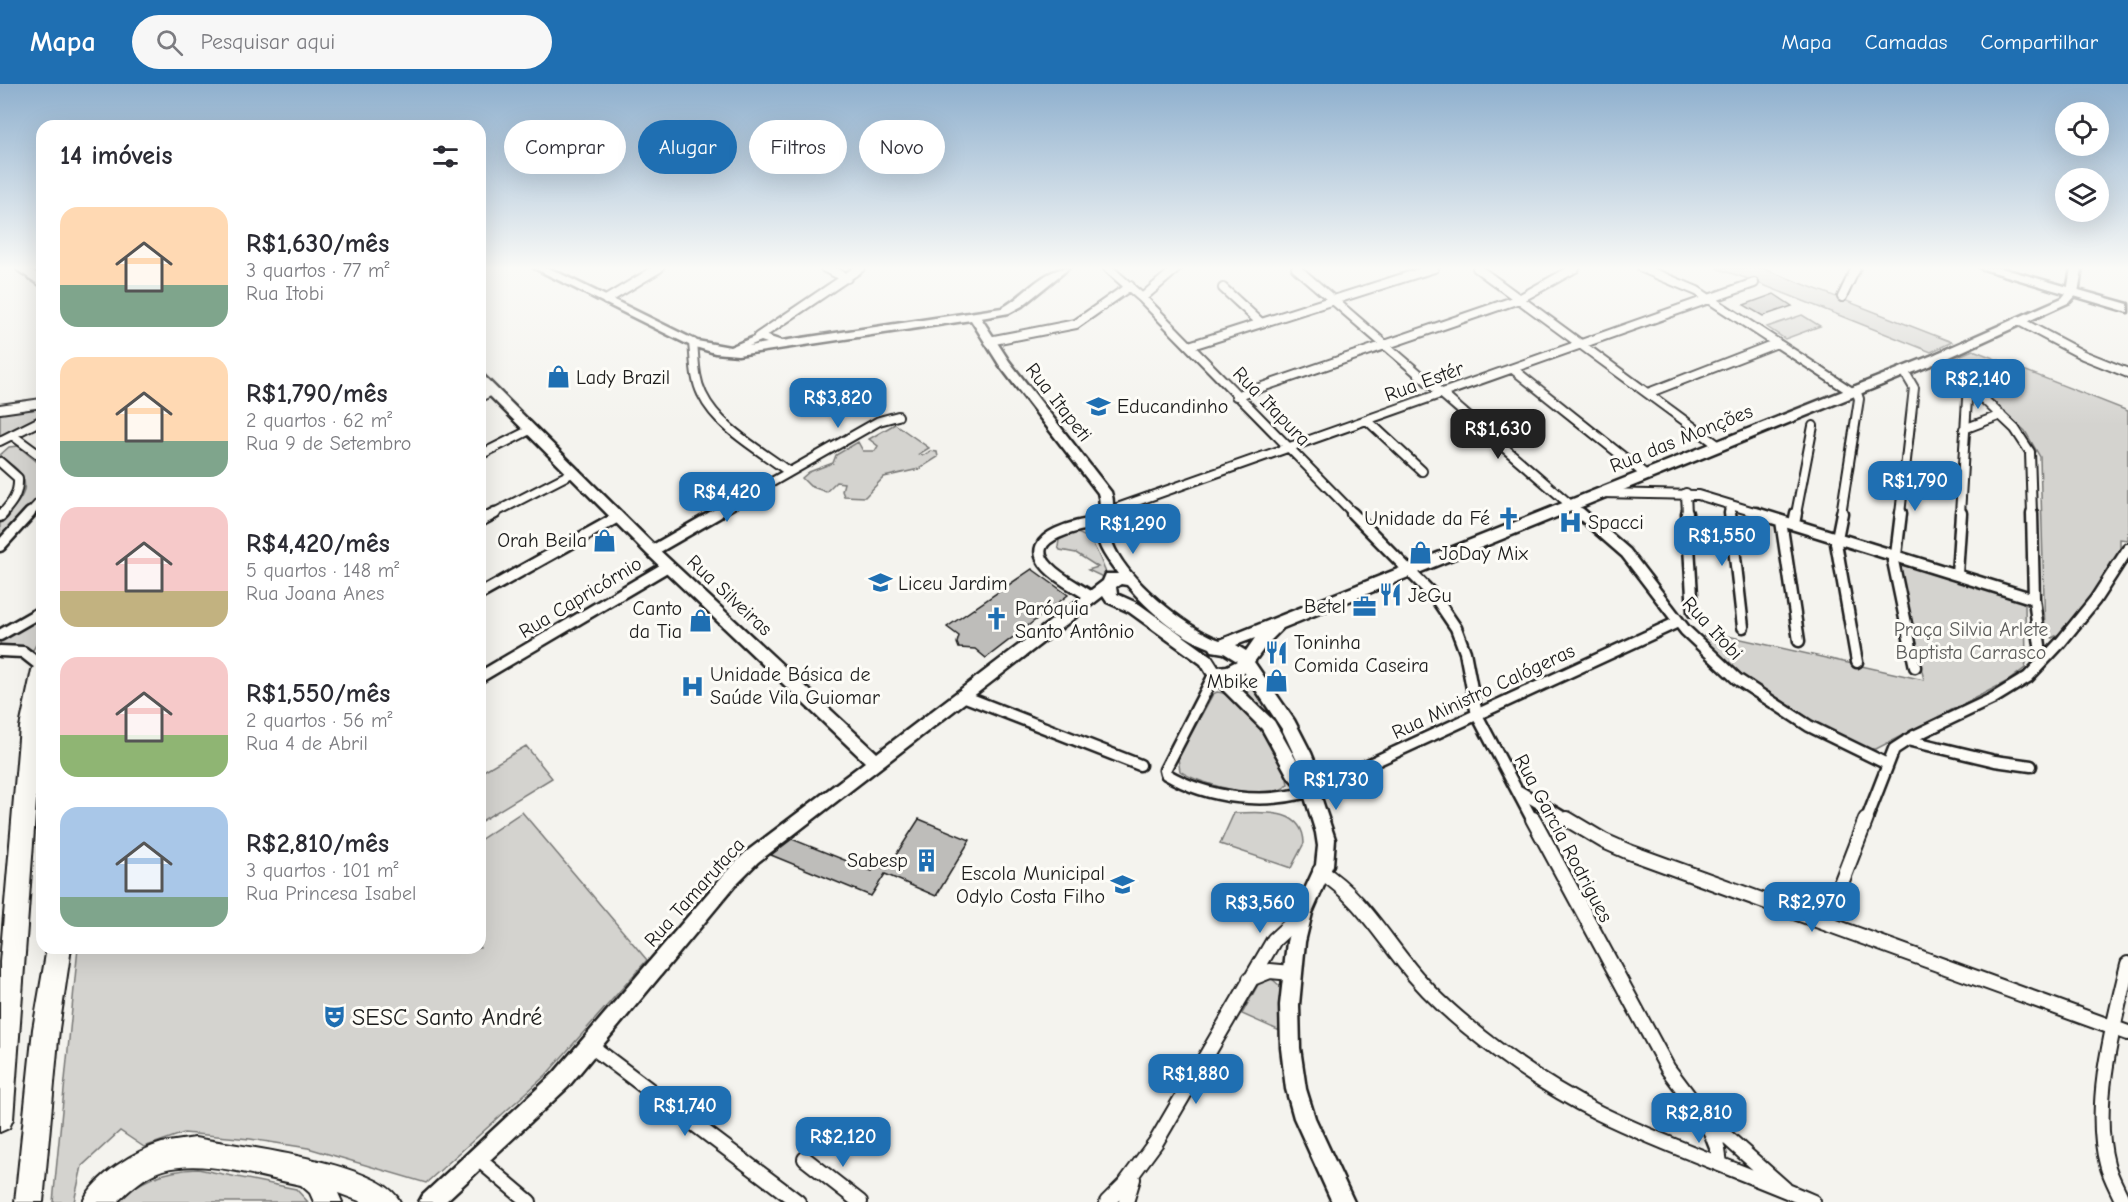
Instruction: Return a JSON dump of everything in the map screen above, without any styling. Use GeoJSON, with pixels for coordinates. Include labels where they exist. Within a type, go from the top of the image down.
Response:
{"type":"FeatureCollection","features":[{"type":"Feature","properties":{"kind":"highway"},"geometry":{"type":"LineString","coordinates":[[0,1119],[30,727],[36,698]]}},
{"type":"Feature","properties":{"kind":"highway"},"geometry":{"type":"LineString","coordinates":[[29,1202],[46,1029],[58,954]]}},
{"type":"Feature","properties":{"kind":"highway"},"geometry":{"type":"LineString","coordinates":[[97,1202],[112,1187],[139,1167],[161,1157],[180,1152],[213,1153],[357,1185],[386,1202]]}},
{"type":"Feature","properties":{"kind":"highway"},"geometry":{"type":"LineString","coordinates":[[307,1173],[320,1183],[328,1202]]}},
{"type":"Feature","properties":{"kind":"street"},"geometry":{"type":"LineString","coordinates":[[648,320],[693,342],[721,350],[766,341],[939,320]]}},
{"type":"Feature","properties":{"kind":"street"},"geometry":{"type":"LineString","coordinates":[[766,341],[793,320]]}},
{"type":"Feature","properties":{"kind":"street","name":"Rua Itapeti"},"geometry":{"type":"LineString","coordinates":[[977,320],[989,341],[1104,492],[1108,501],[1102,533],[1112,569],[1109,584]]}},
{"type":"Feature","properties":{"kind":"street"},"geometry":{"type":"LineString","coordinates":[[989,341],[1076,324],[1081,320]]}},
{"type":"Feature","properties":{"kind":"street","name":"Rua Itapura"},"geometry":{"type":"LineString","coordinates":[[1164,320],[1409,571]]}},
{"type":"Feature","properties":{"kind":"street"},"geometry":{"type":"LineString","coordinates":[[1258,320],[1261,323]]}},
{"type":"Feature","properties":{"kind":"street"},"geometry":{"type":"LineString","coordinates":[[1189,346],[1270,320]]}},
{"type":"Feature","properties":{"kind":"street","name":"Rua Itobi"},"geometry":{"type":"LineString","coordinates":[[1356,320],[1572,505],[1642,570],[1678,622],[1735,678],[1780,710],[1836,742],[1887,764]]}},
{"type":"Feature","properties":{"kind":"street"},"geometry":{"type":"LineString","coordinates":[[1236,396],[1457,320]]}},
{"type":"Feature","properties":{"kind":"street"},"geometry":{"type":"LineString","coordinates":[[1548,320],[1719,446]]}},
{"type":"Feature","properties":{"kind":"street","name":"Rua Estér"},"geometry":{"type":"LineString","coordinates":[[1087,601],[1042,559],[1041,553],[1045,543],[1056,533],[1287,448],[1651,320]]}},
{"type":"Feature","properties":{"kind":"street"},"geometry":{"type":"LineString","coordinates":[[1741,320],[1854,391],[1859,399],[1839,537],[1836,543],[1857,662]]}},
{"type":"Feature","properties":{"kind":"street"},"geometry":{"type":"LineString","coordinates":[[2019,321],[2084,355],[2128,373]]}},
{"type":"Feature","properties":{"kind":"street","name":"Rua das Monções"},"geometry":{"type":"LineString","coordinates":[[1221,646],[1939,357],[2019,321]]}},
{"type":"Feature","properties":{"kind":"street"},"geometry":{"type":"LineString","coordinates":[[693,342],[700,387],[708,404],[723,419],[789,472]]}},
{"type":"Feature","properties":{"kind":"street"},"geometry":{"type":"LineString","coordinates":[[1648,393],[1777,343]]}},
{"type":"Feature","properties":{"kind":"street"},"geometry":{"type":"LineString","coordinates":[[1939,357],[2001,415],[2023,439],[2030,452],[2034,599],[2042,661]]}},
{"type":"Feature","properties":{"kind":"street"},"geometry":{"type":"LineString","coordinates":[[1513,369],[1646,475]]}},
{"type":"Feature","properties":{"kind":"street"},"geometry":{"type":"LineString","coordinates":[[1904,371],[1914,388],[1896,555],[1893,561],[1915,667]]}},
{"type":"Feature","properties":{"kind":"street"},"geometry":{"type":"LineString","coordinates":[[1957,574],[1968,383]]}},
{"type":"Feature","properties":{"kind":"street","name":"Rua Silveiras"},"geometry":{"type":"LineString","coordinates":[[486,394],[530,430],[652,551],[876,762]]}},
{"type":"Feature","properties":{"kind":"street"},"geometry":{"type":"LineString","coordinates":[[0,409],[36,405]]}},
{"type":"Feature","properties":{"kind":"street"},"geometry":{"type":"LineString","coordinates":[[1964,429],[2001,415]]}},
{"type":"Feature","properties":{"kind":"street"},"geometry":{"type":"LineString","coordinates":[[652,551],[879,421],[898,416]]}},
{"type":"Feature","properties":{"kind":"street"},"geometry":{"type":"LineString","coordinates":[[1367,420],[1422,471]]}},
{"type":"Feature","properties":{"kind":"street"},"geometry":{"type":"LineString","coordinates":[[0,441],[36,423]]}},
{"type":"Feature","properties":{"kind":"street"},"geometry":{"type":"LineString","coordinates":[[1794,524],[1813,426]]}},
{"type":"Feature","properties":{"kind":"street"},"geometry":{"type":"LineString","coordinates":[[486,452],[530,430]]}},
{"type":"Feature","properties":{"kind":"street"},"geometry":{"type":"LineString","coordinates":[[12,435],[36,453]]}},
{"type":"Feature","properties":{"kind":"street"},"geometry":{"type":"LineString","coordinates":[[0,462],[18,478],[19,491],[10,506],[0,516]]}},
{"type":"Feature","properties":{"kind":"street"},"geometry":{"type":"LineString","coordinates":[[486,518],[572,473]]}},
{"type":"Feature","properties":{"kind":"street"},"geometry":{"type":"LineString","coordinates":[[1601,494],[1622,496],[1686,493],[1839,537],[2034,599]]}},
{"type":"Feature","properties":{"kind":"street"},"geometry":{"type":"LineString","coordinates":[[1686,493],[1694,612]]}},
{"type":"Feature","properties":{"kind":"street"},"geometry":{"type":"LineString","coordinates":[[1729,505],[1743,627]]}},
{"type":"Feature","properties":{"kind":"street"},"geometry":{"type":"LineString","coordinates":[[0,546],[36,507]]}},
{"type":"Feature","properties":{"kind":"street"},"geometry":{"type":"LineString","coordinates":[[486,591],[618,517]]}},
{"type":"Feature","properties":{"kind":"street"},"geometry":{"type":"LineString","coordinates":[[1781,520],[1799,641]]}},
{"type":"Feature","properties":{"kind":"street"},"geometry":{"type":"LineString","coordinates":[[1108,549],[1150,604],[1205,640],[1239,654],[1298,744],[1310,769],[1311,791],[1327,840],[1326,856],[1301,915],[1292,973],[1290,1040],[1296,1089],[1309,1130],[1342,1202]]}},
{"type":"Feature","properties":{"kind":"street"},"geometry":{"type":"LineString","coordinates":[[1826,922],[1894,749],[1906,740],[1955,718],[2016,685],[2033,673],[2120,567],[2128,549]]}},
{"type":"Feature","properties":{"kind":"street","name":"Rua Capricórnio"},"geometry":{"type":"LineString","coordinates":[[486,673],[668,566]]}},
{"type":"Feature","properties":{"kind":"street","name":"Rua Garcia Rodrigues"},"geometry":{"type":"LineString","coordinates":[[1409,571],[1435,597],[1456,628],[1465,652],[1477,715],[1653,1045],[1668,1069],[1704,1116],[1785,1189]]}},
{"type":"Feature","properties":{"kind":"street"},"geometry":{"type":"LineString","coordinates":[[1136,586],[1119,579],[1109,584],[1108,592],[1211,666],[1268,725],[1295,773],[1311,791]]}},
{"type":"Feature","properties":{"kind":"street","name":"Rua Tamarutaca"},"geometry":{"type":"LineString","coordinates":[[430,1202],[561,1080],[741,867],[764,847],[1109,584]]}},
{"type":"Feature","properties":{"kind":"street"},"geometry":{"type":"LineString","coordinates":[[1119,601],[1132,601],[1136,586]]}},
{"type":"Feature","properties":{"kind":"street","name":"Rua Tamarutaca"},"geometry":{"type":"LineString","coordinates":[[1087,601],[1119,601]]}},
{"type":"Feature","properties":{"kind":"street"},"geometry":{"type":"LineString","coordinates":[[0,635],[36,614]]}},
{"type":"Feature","properties":{"kind":"street","name":"Rua Ministro Calógeras"},"geometry":{"type":"LineString","coordinates":[[1211,666],[1165,770],[1166,774],[1210,791],[1246,799],[1282,800],[1311,791],[1678,622]]}},
{"type":"Feature","properties":{"kind":"street","name":"Rua das Monções"},"geometry":{"type":"LineString","coordinates":[[1247,663],[1264,635],[1278,624]]}},
{"type":"Feature","properties":{"kind":"street"},"geometry":{"type":"LineString","coordinates":[[1211,666],[1209,653],[1221,646]]}},
{"type":"Feature","properties":{"kind":"street"},"geometry":{"type":"LineString","coordinates":[[0,651],[22,652],[36,663]]}},
{"type":"Feature","properties":{"kind":"street"},"geometry":{"type":"LineString","coordinates":[[1211,666],[1237,670],[1247,663]]}},
{"type":"Feature","properties":{"kind":"street"},"geometry":{"type":"LineString","coordinates":[[963,696],[1140,765]]}},
{"type":"Feature","properties":{"kind":"street"},"geometry":{"type":"LineString","coordinates":[[1906,740],[1995,761],[2031,766]]}},
{"type":"Feature","properties":{"kind":"street"},"geometry":{"type":"LineString","coordinates":[[1516,790],[1604,841],[2128,1033]]}},
{"type":"Feature","properties":{"kind":"street"},"geometry":{"type":"LineString","coordinates":[[1320,871],[1337,880],[1355,897],[1403,961],[1432,994],[1501,1052],[1568,1096],[1618,1122],[1813,1202]]}},
{"type":"Feature","properties":{"kind":"street"},"geometry":{"type":"LineString","coordinates":[[1107,1202],[1135,1173],[1156,1142],[1275,940],[1301,915]]}},
{"type":"Feature","properties":{"kind":"street"},"geometry":{"type":"LineString","coordinates":[[2123,1202],[2107,1164],[2100,1116],[2113,1027],[2128,964]]}},
{"type":"Feature","properties":{"kind":"street"},"geometry":{"type":"LineString","coordinates":[[1250,980],[1270,971],[1292,973]]}},
{"type":"Feature","properties":{"kind":"street"},"geometry":{"type":"LineString","coordinates":[[591,1046],[798,1202]]}},
{"type":"Feature","properties":{"kind":"street","name":"Rua Garcia Rodrigues"},"geometry":{"type":"LineString","coordinates":[[1704,1116],[1713,1135],[1720,1164]]}},
{"type":"Feature","properties":{"kind":"street"},"geometry":{"type":"LineString","coordinates":[[478,1159],[529,1202]]}},
{"type":"Feature","properties":{"kind":"street"},"geometry":{"type":"LineString","coordinates":[[805,1159],[860,1202]]}},
{"type":"Feature","properties":{"kind":"street"},"geometry":{"type":"LineString","coordinates":[[1126,1202],[1135,1173]]}},
{"type":"Feature","properties":{"kind":"green space"},"geometry":{"type":"Polygon","coordinates":[[[1787,320],[1810,320],[1820,326],[1785,339],[1767,327],[1787,320]]]}},
{"type":"Feature","properties":{"kind":"green space"},"geometry":{"type":"Polygon","coordinates":[[[1851,320],[1896,320],[1952,342],[1931,352],[1851,320]]]}},
{"type":"Feature","properties":{"kind":"green space"},"geometry":{"type":"Polygon","coordinates":[[[1973,350],[2128,411],[2128,540],[2120,539],[2120,553],[2115,564],[2061,633],[2052,638],[2045,633],[2040,457],[2025,431],[1950,360],[1956,361],[1954,358],[1973,350]]]}},
{"type":"Feature","properties":{"kind":"green space"},"geometry":{"type":"Polygon","coordinates":[[[36,407],[36,419],[0,438],[0,412],[36,407]]]}},
{"type":"Feature","properties":{"kind":"green space"},"geometry":{"type":"Polygon","coordinates":[[[895,424],[929,448],[919,454],[937,452],[938,457],[919,469],[884,477],[865,497],[844,496],[842,491],[844,483],[836,482],[826,492],[810,486],[802,478],[809,472],[833,463],[836,455],[858,442],[863,451],[875,451],[878,446],[869,439],[895,424]]]}},
{"type":"Feature","properties":{"kind":"green space"},"geometry":{"type":"Polygon","coordinates":[[[18,446],[36,461],[36,501],[0,541],[0,522],[20,500],[24,487],[19,471],[0,455],[9,447],[18,446]]]}},
{"type":"Feature","properties":{"kind":"green space"},"geometry":{"type":"Polygon","coordinates":[[[1073,533],[1086,537],[1091,542],[1107,575],[1105,578],[1088,570],[1098,567],[1076,553],[1060,550],[1059,540],[1073,533]]]}},
{"type":"Feature","properties":{"kind":"green space","name":"Praça Silvia Arlete Baptista Carrasco"},"geometry":{"type":"Polygon","coordinates":[[[1897,562],[2021,601],[2025,605],[2026,663],[2025,668],[2008,681],[1876,749],[1848,742],[1791,712],[1748,683],[1700,639],[1710,632],[1924,680],[1897,562]]]}},
{"type":"Feature","properties":{"kind":"green space"},"geometry":{"type":"Polygon","coordinates":[[[36,619],[36,645],[33,650],[16,645],[0,646],[0,640],[36,619]]]}},
{"type":"Feature","properties":{"kind":"green space"},"geometry":{"type":"Polygon","coordinates":[[[1244,675],[1285,733],[1303,771],[1277,727],[1236,679],[1236,676],[1244,675]]]}},
{"type":"Feature","properties":{"kind":"green space"},"geometry":{"type":"Polygon","coordinates":[[[1217,692],[1239,703],[1271,744],[1288,784],[1280,790],[1252,793],[1235,790],[1202,781],[1180,771],[1178,758],[1213,694],[1217,692]]]}},
{"type":"Feature","properties":{"kind":"green space"},"geometry":{"type":"Polygon","coordinates":[[[526,746],[552,778],[486,818],[486,769],[526,746]]]}},
{"type":"Feature","properties":{"kind":"green space","name":"SESC Santo André"},"geometry":{"type":"Polygon","coordinates":[[[522,812],[647,960],[546,1075],[426,1183],[308,1148],[250,1139],[184,1133],[144,1147],[120,1131],[82,1166],[74,1202],[53,1202],[77,954],[486,954],[486,836],[522,812]]]}},
{"type":"Feature","properties":{"kind":"green space"},"geometry":{"type":"Polygon","coordinates":[[[1234,813],[1278,814],[1296,823],[1302,831],[1304,843],[1291,868],[1220,844],[1234,813]]]}},
{"type":"Feature","properties":{"kind":"green space"},"geometry":{"type":"Polygon","coordinates":[[[1271,978],[1280,986],[1280,1031],[1242,1014],[1259,983],[1271,978]]]}},
{"type":"Feature","properties":{"kind":"green space"},"geometry":{"type":"Polygon","coordinates":[[[198,1169],[296,1189],[308,1202],[117,1202],[135,1187],[154,1177],[175,1171],[198,1169]]]}},
{"type":"Feature","properties":{"kind":"building","name":"Paróquia Santo Antônio"},"geometry":{"type":"Polygon","coordinates":[[[1032,569],[1068,595],[986,658],[975,649],[959,648],[957,643],[959,636],[947,627],[1032,569]]]}},
{"type":"Feature","properties":{"kind":"building","name":"Sabesp"},"geometry":{"type":"Polygon","coordinates":[[[919,819],[970,840],[936,896],[885,874],[871,896],[771,855],[792,839],[872,871],[876,865],[887,869],[919,819]]]}},
{"type":"Feature","properties":{"kind":"place","name":"Lady Brazil"},"geometry":{"type":"Point","coordinates":[558,377]}},
{"type":"Feature","properties":{"kind":"place","name":"Educandinho"},"geometry":{"type":"Point","coordinates":[1099,406]}},
{"type":"Feature","properties":{"kind":"place","name":"Unidade da Fé"},"geometry":{"type":"Point","coordinates":[1508,518]}},
{"type":"Feature","properties":{"kind":"place","name":"Spacci"},"geometry":{"type":"Point","coordinates":[1570,522]}},
{"type":"Feature","properties":{"kind":"place","name":"Orah Beila"},"geometry":{"type":"Point","coordinates":[605,540]}},
{"type":"Feature","properties":{"kind":"place","name":"JoDay Mix"},"geometry":{"type":"Point","coordinates":[1421,553]}},
{"type":"Feature","properties":{"kind":"place","name":"Liceu Jardim"},"geometry":{"type":"Point","coordinates":[880,583]}},
{"type":"Feature","properties":{"kind":"place","name":"JeGu"},"geometry":{"type":"Point","coordinates":[1390,595]}},
{"type":"Feature","properties":{"kind":"place","name":"Betel"},"geometry":{"type":"Point","coordinates":[1364,606]}},
{"type":"Feature","properties":{"kind":"place","name":"Paróquia Santo Antônio"},"geometry":{"type":"Point","coordinates":[997,619]}},
{"type":"Feature","properties":{"kind":"place","name":"Canto da Tia"},"geometry":{"type":"Point","coordinates":[700,620]}},
{"type":"Feature","properties":{"kind":"place","name":"Toninha Comida Caseira"},"geometry":{"type":"Point","coordinates":[1276,653]}},
{"type":"Feature","properties":{"kind":"place","name":"Mbike"},"geometry":{"type":"Point","coordinates":[1276,681]}},
{"type":"Feature","properties":{"kind":"place","name":"Unidade Básica de Saúde Vila Guiomar"},"geometry":{"type":"Point","coordinates":[692,686]}},
{"type":"Feature","properties":{"kind":"place","name":"Sabesp"},"geometry":{"type":"Point","coordinates":[926,860]}},
{"type":"Feature","properties":{"kind":"place","name":"Escola Municipal Odylo Costa Filho"},"geometry":{"type":"Point","coordinates":[1123,884]}},
{"type":"Feature","properties":{"kind":"place","name":"SESC Santo André"},"geometry":{"type":"Point","coordinates":[334,1017]}}]}
